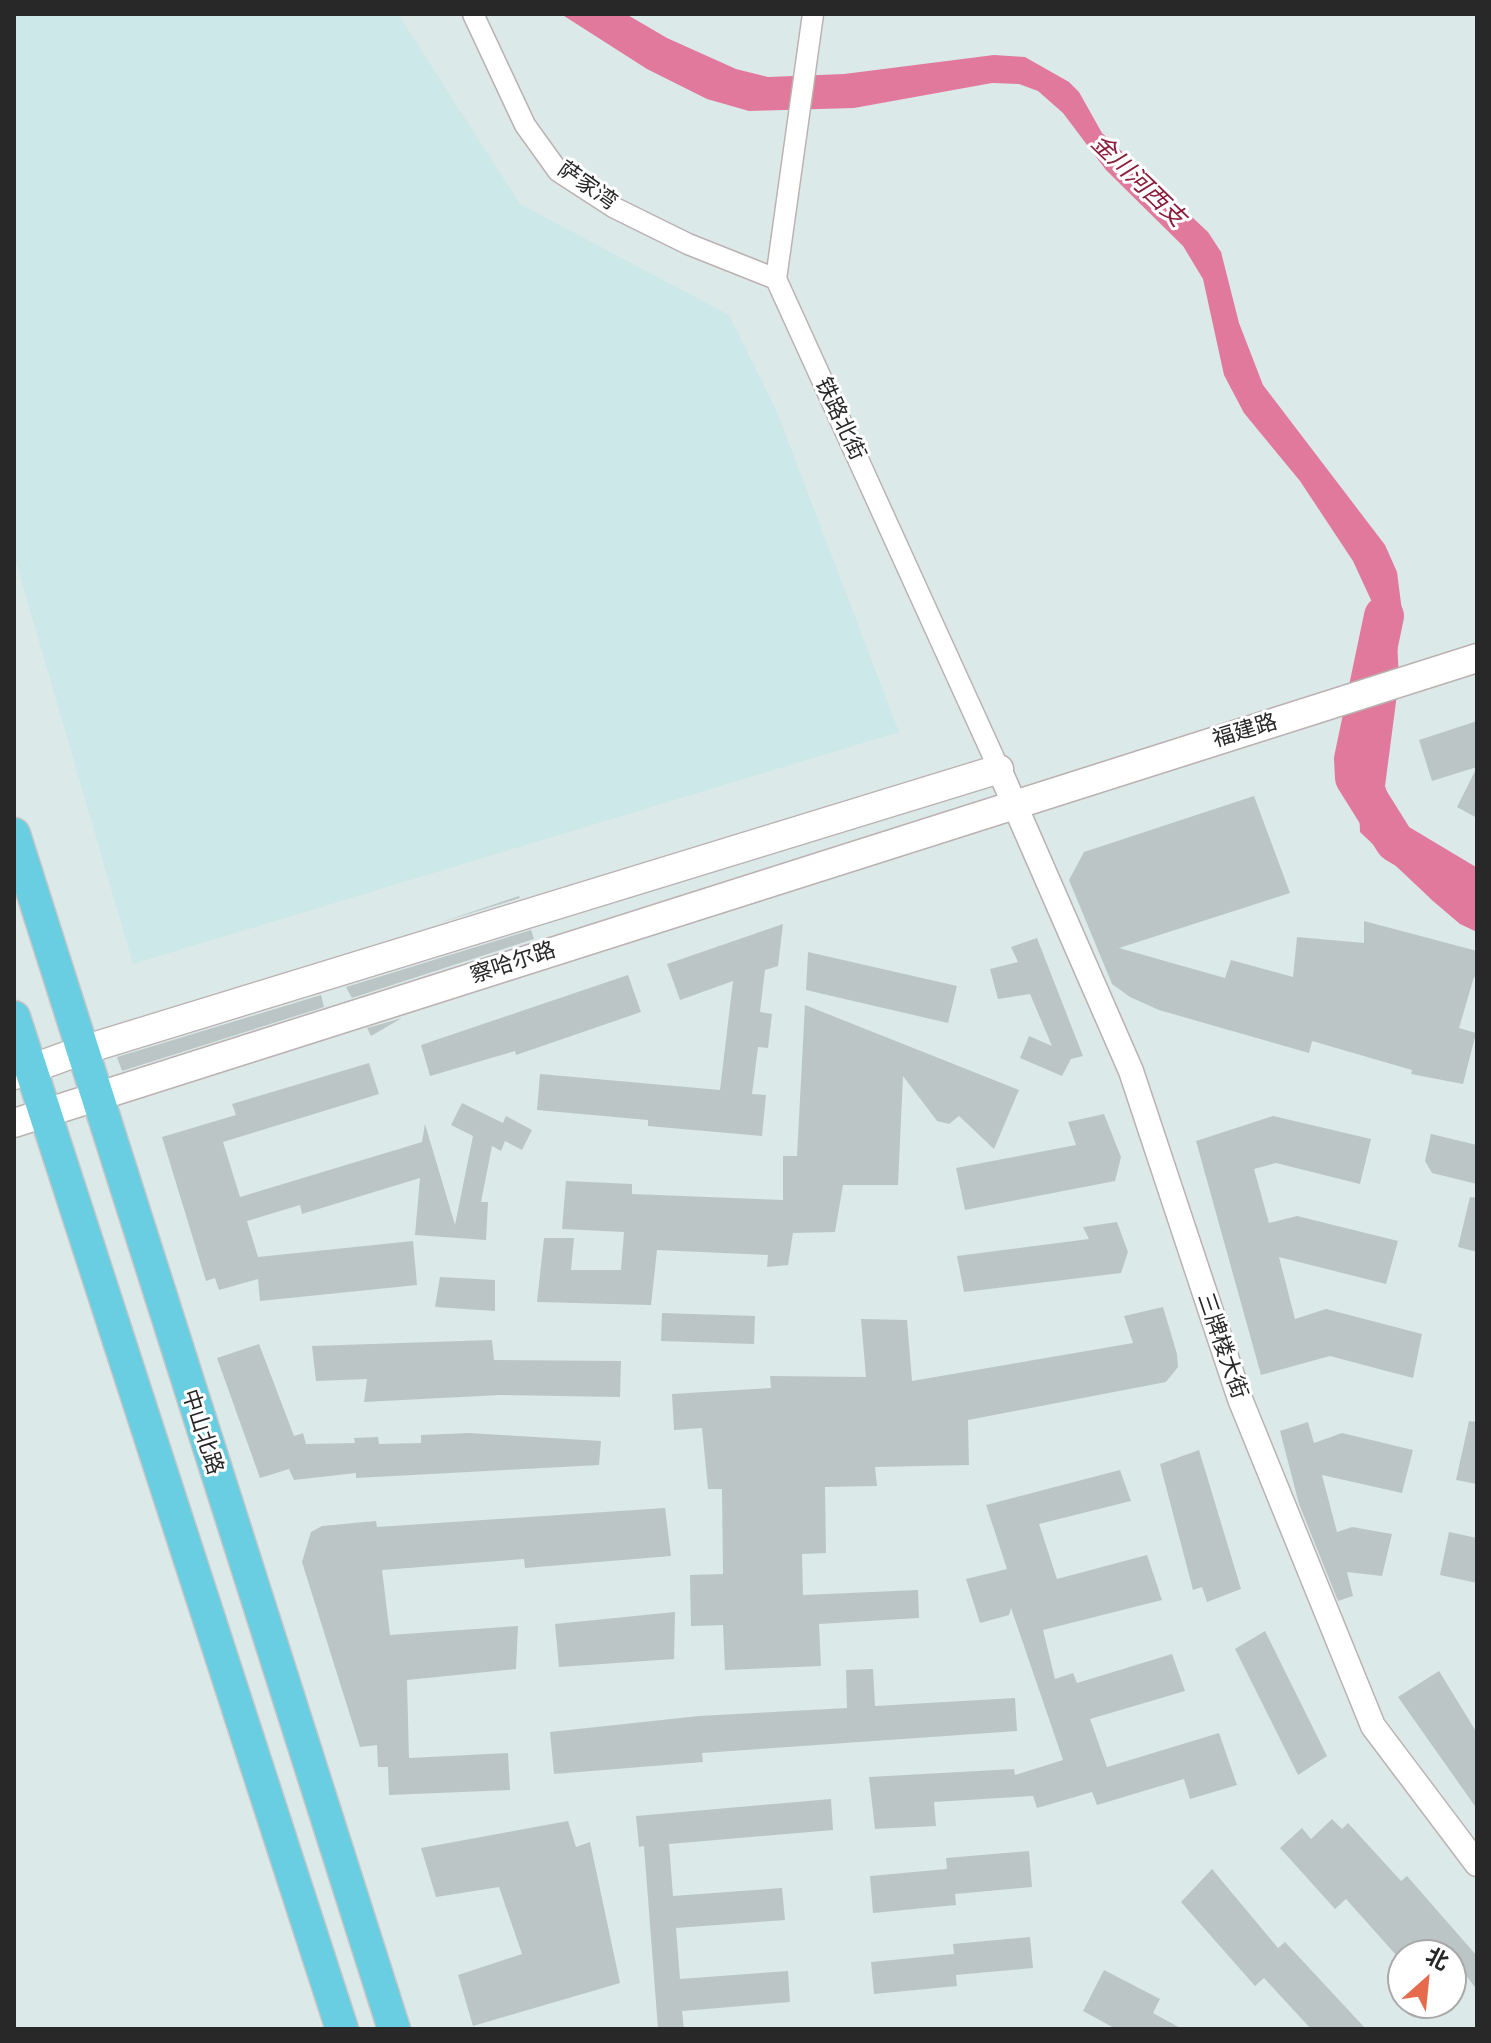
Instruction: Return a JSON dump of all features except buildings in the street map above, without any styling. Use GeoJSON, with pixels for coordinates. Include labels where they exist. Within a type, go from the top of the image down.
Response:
{"type":"FeatureCollection","features":[{"type":"Feature","properties":{"kind":"main road","name":"福建路"},"geometry":{"type":"LineString","coordinates":[[1012,804],[1477,658]]}},
{"type":"Feature","properties":{"kind":"main road","name":"察哈尔路"},"geometry":{"type":"LineString","coordinates":[[22,1073],[80,1051],[999,769]]}},
{"type":"Feature","properties":{"kind":"main road","name":"察哈尔路"},"geometry":{"type":"LineString","coordinates":[[14,1123],[1012,804]]}},
{"type":"Feature","properties":{"kind":"main road","name":"中山北路"},"geometry":{"type":"LineString","coordinates":[[14,834],[80,1051],[394,2029]]}},
{"type":"Feature","properties":{"kind":"main road"},"geometry":{"type":"LineString","coordinates":[[14,1017],[22,1073],[45,1113],[342,2029]]}},
{"type":"Feature","properties":{"kind":"street","name":"萨家湾"},"geometry":{"type":"LineString","coordinates":[[473,14],[519,114],[558,171],[627,214],[688,244],[776,279]]}},
{"type":"Feature","properties":{"kind":"street"},"geometry":{"type":"LineString","coordinates":[[776,279],[813,14]]}},
{"type":"Feature","properties":{"kind":"street","name":"铁路北街"},"geometry":{"type":"LineString","coordinates":[[776,279],[999,769],[1012,804]]}},
{"type":"Feature","properties":{"kind":"street","name":"三牌楼大街"},"geometry":{"type":"LineString","coordinates":[[1012,804],[1131,1071],[1240,1399],[1373,1726],[1477,1864]]}},
{"type":"Feature","properties":{"kind":"shaded area"},"geometry":{"type":"Polygon","coordinates":[[[14,14],[398,14],[520,204],[729,315],[777,412],[899,732],[133,964],[14,555],[14,14]]]}},
{"type":"Feature","properties":{"kind":"water"},"geometry":{"type":"Polygon","coordinates":[[[561,14],[626,14],[667,38],[736,69],[768,77],[844,74],[994,55],[1025,57],[1069,82],[1079,92],[1102,133],[1208,232],[1221,252],[1239,323],[1263,385],[1385,545],[1397,572],[1402,611],[1397,640],[1399,679],[1385,786],[1395,817],[1429,852],[1477,883],[1477,932],[1460,924],[1433,901],[1360,832],[1357,752],[1373,687],[1372,639],[1377,613],[1353,561],[1300,481],[1244,413],[1224,375],[1203,279],[1183,246],[1106,170],[1063,113],[1038,91],[1019,84],[992,83],[854,108],[749,111],[707,99],[647,69],[561,14]]]}},
{"type":"Feature","properties":{"kind":"waterway","name":"金川河西支"},"geometry":{"type":"LineString","coordinates":[[1384,616],[1354,759],[1355,778],[1395,842],[1477,891]]}}]}
